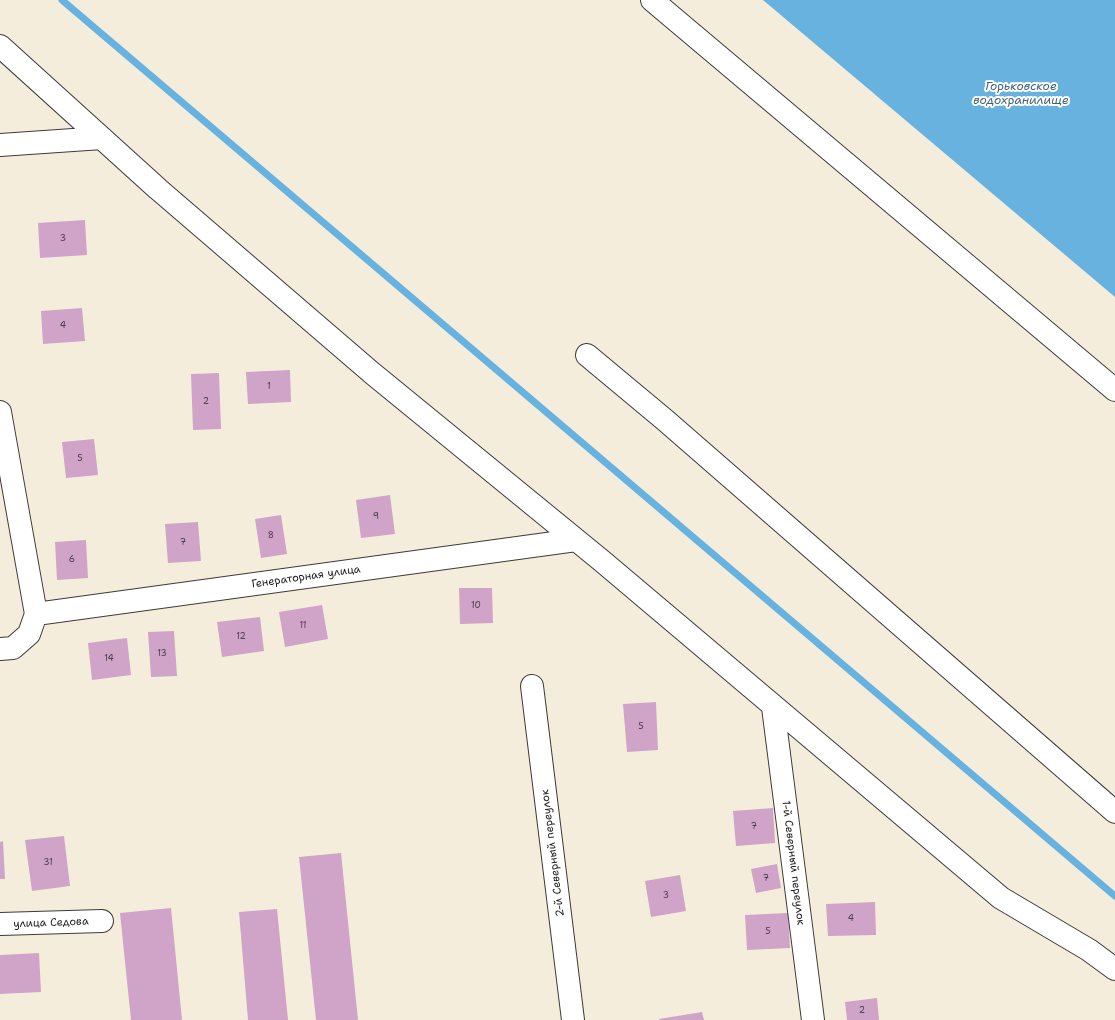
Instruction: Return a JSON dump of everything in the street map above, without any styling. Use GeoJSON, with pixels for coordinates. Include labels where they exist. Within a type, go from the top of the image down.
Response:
{"type":"FeatureCollection","features":[{"type":"Feature","properties":{"kind":"street"},"geometry":{"type":"LineString","coordinates":[[652,0],[1115,390]]}},
{"type":"Feature","properties":{"kind":"street"},"geometry":{"type":"LineString","coordinates":[[0,53],[102,138],[158,189],[372,373],[576,540],[1001,898],[1090,950],[1115,970]]}},
{"type":"Feature","properties":{"kind":"street"},"geometry":{"type":"LineString","coordinates":[[0,145],[102,138]]}},
{"type":"Feature","properties":{"kind":"street"},"geometry":{"type":"LineString","coordinates":[[587,355],[665,420],[1115,812]]}},
{"type":"Feature","properties":{"kind":"street"},"geometry":{"type":"LineString","coordinates":[[0,412],[36,614],[29,634],[13,648],[0,649]]}},
{"type":"Feature","properties":{"kind":"street","name":"Генераторная улица"},"geometry":{"type":"LineString","coordinates":[[36,614],[576,540]]}},
{"type":"Feature","properties":{"kind":"street","name":"2-й Северный переулок"},"geometry":{"type":"LineString","coordinates":[[532,686],[573,1020]]}},
{"type":"Feature","properties":{"kind":"street","name":"1-й Северный переулок"},"geometry":{"type":"LineString","coordinates":[[773,707],[813,1020]]}},
{"type":"Feature","properties":{"kind":"street","name":"улица Седова"},"geometry":{"type":"LineString","coordinates":[[0,924],[102,921]]}},
{"type":"Feature","properties":{"kind":"water","name":"Горьковское водохранилище"},"geometry":{"type":"Polygon","coordinates":[[[763,0],[1115,0],[1115,297],[763,0]]]}},
{"type":"Feature","properties":{"kind":"building"},"geometry":{"type":"Polygon","coordinates":[[[85,220],[87,255],[40,258],[38,223],[85,220]]]}},
{"type":"Feature","properties":{"kind":"building"},"geometry":{"type":"Polygon","coordinates":[[[82,308],[85,341],[43,344],[41,311],[82,308]]]}},
{"type":"Feature","properties":{"kind":"building"},"geometry":{"type":"Polygon","coordinates":[[[290,370],[291,402],[248,404],[246,372],[290,370]]]}},
{"type":"Feature","properties":{"kind":"building"},"geometry":{"type":"Polygon","coordinates":[[[219,373],[221,429],[193,430],[191,374],[219,373]]]}},
{"type":"Feature","properties":{"kind":"building"},"geometry":{"type":"Polygon","coordinates":[[[94,439],[98,475],[66,478],[62,442],[94,439]]]}},
{"type":"Feature","properties":{"kind":"building"},"geometry":{"type":"Polygon","coordinates":[[[390,495],[395,534],[361,538],[356,500],[390,495]]]}},
{"type":"Feature","properties":{"kind":"building"},"geometry":{"type":"Polygon","coordinates":[[[281,515],[287,554],[261,558],[255,519],[281,515]]]}},
{"type":"Feature","properties":{"kind":"building"},"geometry":{"type":"Polygon","coordinates":[[[198,522],[201,561],[168,563],[165,524],[198,522]]]}},
{"type":"Feature","properties":{"kind":"building"},"geometry":{"type":"Polygon","coordinates":[[[86,540],[88,578],[57,580],[55,542],[86,540]]]}},
{"type":"Feature","properties":{"kind":"building"},"geometry":{"type":"Polygon","coordinates":[[[459,588],[492,588],[493,623],[460,624],[459,588]]]}},
{"type":"Feature","properties":{"kind":"building"},"geometry":{"type":"Polygon","coordinates":[[[322,605],[328,639],[285,647],[279,612],[322,605]]]}},
{"type":"Feature","properties":{"kind":"building"},"geometry":{"type":"Polygon","coordinates":[[[260,617],[264,651],[222,657],[217,622],[260,617]]]}},
{"type":"Feature","properties":{"kind":"building"},"geometry":{"type":"Polygon","coordinates":[[[174,631],[177,676],[151,677],[148,632],[174,631]]]}},
{"type":"Feature","properties":{"kind":"building"},"geometry":{"type":"Polygon","coordinates":[[[127,638],[131,675],[92,680],[88,643],[127,638]]]}},
{"type":"Feature","properties":{"kind":"building"},"geometry":{"type":"Polygon","coordinates":[[[656,702],[658,750],[627,752],[623,704],[656,702]]]}},
{"type":"Feature","properties":{"kind":"building"},"geometry":{"type":"Polygon","coordinates":[[[773,808],[775,843],[736,846],[733,811],[773,808]]]}},
{"type":"Feature","properties":{"kind":"building"},"geometry":{"type":"Polygon","coordinates":[[[64,836],[70,886],[32,891],[25,840],[64,836]]]}},
{"type":"Feature","properties":{"kind":"building"},"geometry":{"type":"Polygon","coordinates":[[[3,841],[5,879],[0,879],[0,842],[3,841]]]}},
{"type":"Feature","properties":{"kind":"building"},"geometry":{"type":"Polygon","coordinates":[[[341,853],[358,1020],[316,1020],[299,857],[341,853]]]}},
{"type":"Feature","properties":{"kind":"building"},"geometry":{"type":"Polygon","coordinates":[[[777,864],[781,888],[756,893],[751,869],[777,864]]]}},
{"type":"Feature","properties":{"kind":"building"},"geometry":{"type":"Polygon","coordinates":[[[680,875],[686,911],[651,917],[645,881],[680,875]]]}},
{"type":"Feature","properties":{"kind":"building"},"geometry":{"type":"Polygon","coordinates":[[[875,902],[876,935],[828,936],[826,904],[875,902]]]}},
{"type":"Feature","properties":{"kind":"building"},"geometry":{"type":"Polygon","coordinates":[[[171,908],[182,1020],[131,1020],[120,913],[171,908]]]}},
{"type":"Feature","properties":{"kind":"building"},"geometry":{"type":"Polygon","coordinates":[[[277,909],[288,1020],[248,1020],[239,912],[277,909]]]}},
{"type":"Feature","properties":{"kind":"building"},"geometry":{"type":"Polygon","coordinates":[[[788,913],[790,948],[747,950],[745,915],[788,913]]]}},
{"type":"Feature","properties":{"kind":"building"},"geometry":{"type":"Polygon","coordinates":[[[39,953],[41,992],[0,994],[0,955],[39,953]]]}},
{"type":"Feature","properties":{"kind":"building"},"geometry":{"type":"Polygon","coordinates":[[[877,998],[879,1020],[847,1020],[845,1002],[877,998]]]}},
{"type":"Feature","properties":{"kind":"building"},"geometry":{"type":"Polygon","coordinates":[[[702,1012],[704,1020],[659,1020],[659,1019],[702,1012]]]}},
{"type":"Feature","properties":{"kind":"waterway"},"geometry":{"type":"LineString","coordinates":[[62,0],[1115,896]]}}]}
